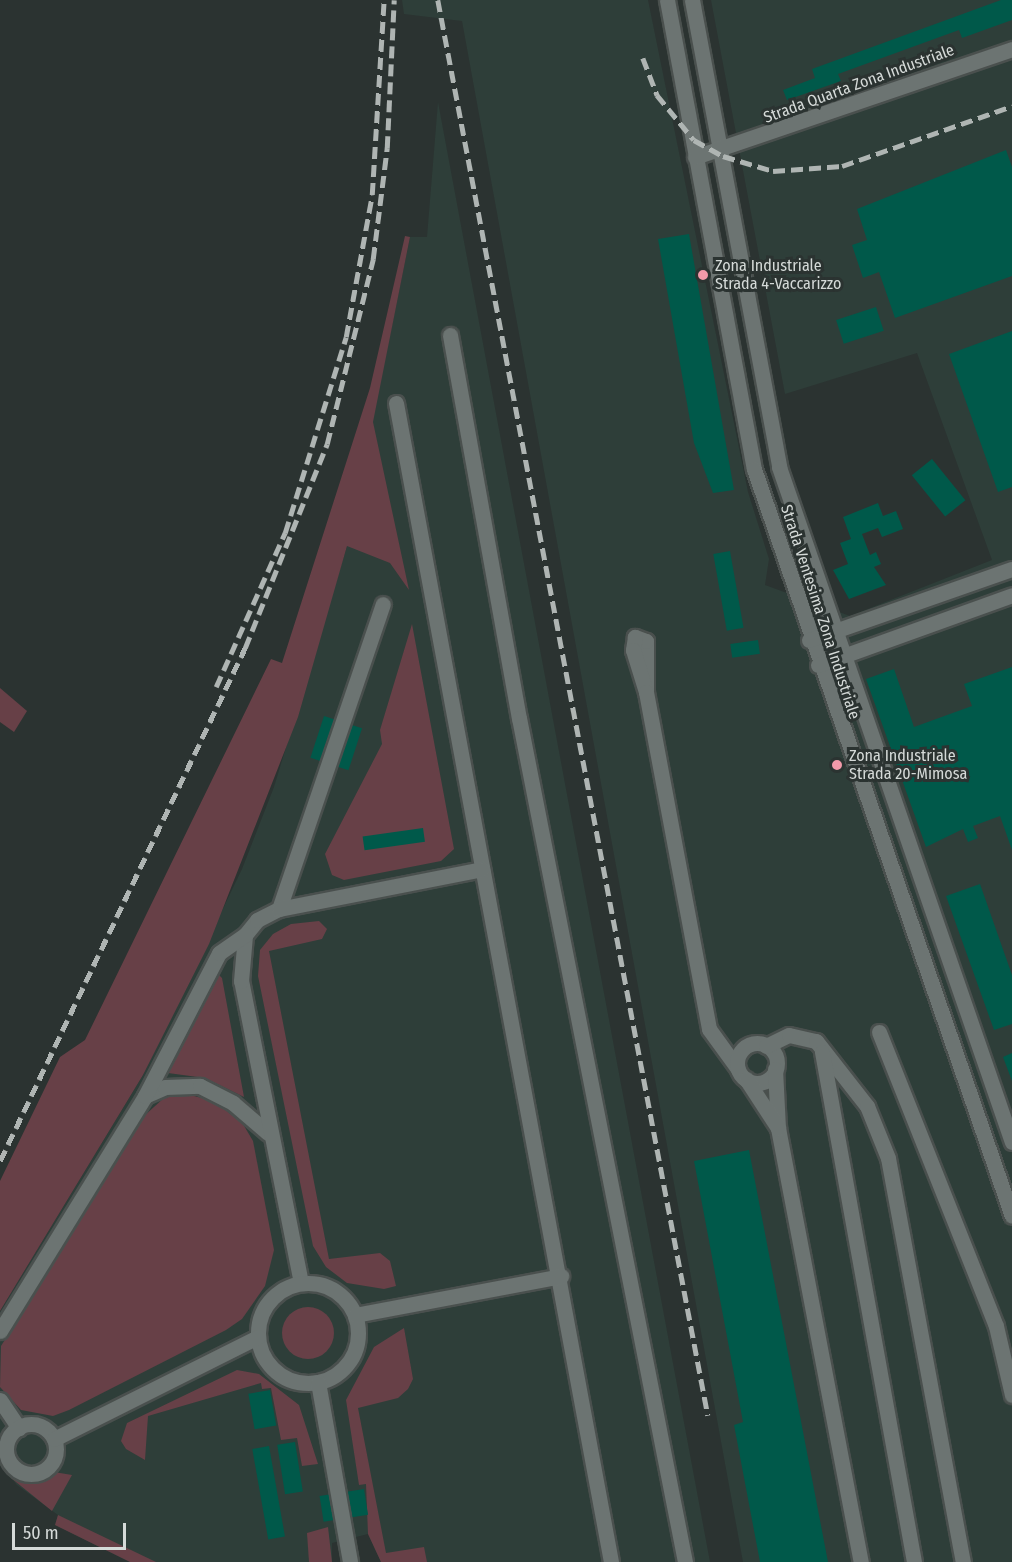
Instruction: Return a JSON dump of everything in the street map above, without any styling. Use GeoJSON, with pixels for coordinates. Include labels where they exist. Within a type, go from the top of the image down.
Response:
{"type":"FeatureCollection","features":[{"type":"Feature","properties":{"kind":"street"},"geometry":{"type":"LineString","coordinates":[[668,5],[693,3]]}},
{"type":"Feature","properties":{"kind":"street","name":"Strada Ventesima Zona Industriale"},"geometry":{"type":"LineString","coordinates":[[693,3],[718,153],[779,467],[840,657],[1012,1140]]}},
{"type":"Feature","properties":{"kind":"street","name":"Strada Ventesima Zona Industriale"},"geometry":{"type":"LineString","coordinates":[[668,5],[754,470],[809,640],[1012,1216]]}},
{"type":"Feature","properties":{"kind":"street","name":"Strada Quarta Zona Industriale"},"geometry":{"type":"LineString","coordinates":[[695,157],[718,153],[1012,49]]}},
{"type":"Feature","properties":{"kind":"street"},"geometry":{"type":"LineString","coordinates":[[679,63],[703,58]]}},
{"type":"Feature","properties":{"kind":"street"},"geometry":{"type":"LineString","coordinates":[[450,334],[519,718],[685,1562]]}},
{"type":"Feature","properties":{"kind":"street"},"geometry":{"type":"LineString","coordinates":[[731,343],[755,338]]}},
{"type":"Feature","properties":{"kind":"street"},"geometry":{"type":"LineString","coordinates":[[396,404],[561,1276],[611,1562]]}},
{"type":"Feature","properties":{"kind":"street"},"geometry":{"type":"LineString","coordinates":[[809,640],[1012,569]]}},
{"type":"Feature","properties":{"kind":"street"},"geometry":{"type":"LineString","coordinates":[[818,665],[1012,595]]}},
{"type":"Feature","properties":{"kind":"street"},"geometry":{"type":"LineString","coordinates":[[279,909],[383,604]]}},
{"type":"Feature","properties":{"kind":"street"},"geometry":{"type":"LineString","coordinates":[[902,608],[909,632]]}},
{"type":"Feature","properties":{"kind":"street"},"geometry":{"type":"LineString","coordinates":[[646,692],[709,1029],[778,1128]]}},
{"type":"Feature","properties":{"kind":"street"},"geometry":{"type":"LineString","coordinates":[[856,775],[879,766]]}},
{"type":"Feature","properties":{"kind":"street"},"geometry":{"type":"LineString","coordinates":[[0,1331],[145,1096],[219,953],[245,935],[257,920],[279,909],[482,868]]}},
{"type":"Feature","properties":{"kind":"street"},"geometry":{"type":"LineString","coordinates":[[893,881],[916,873]]}},
{"type":"Feature","properties":{"kind":"street"},"geometry":{"type":"LineString","coordinates":[[245,935],[241,981],[268,1133],[301,1283]]}},
{"type":"Feature","properties":{"kind":"street"},"geometry":{"type":"LineString","coordinates":[[709,1029],[724,1041],[747,1046],[766,1046],[789,1035],[816,1041],[867,1106],[888,1158],[963,1562]]}},
{"type":"Feature","properties":{"kind":"street"},"geometry":{"type":"LineString","coordinates":[[879,1032],[996,1326],[1012,1395]]}},
{"type":"Feature","properties":{"kind":"street"},"geometry":{"type":"LineString","coordinates":[[742,1074],[738,1056],[747,1046]]}},
{"type":"Feature","properties":{"kind":"street"},"geometry":{"type":"LineString","coordinates":[[766,1046],[775,1055],[778,1128],[861,1562]]}},
{"type":"Feature","properties":{"kind":"street"},"geometry":{"type":"LineString","coordinates":[[822,1050],[914,1562]]}},
{"type":"Feature","properties":{"kind":"street"},"geometry":{"type":"LineString","coordinates":[[742,1074],[760,1082],[775,1069]]}},
{"type":"Feature","properties":{"kind":"street"},"geometry":{"type":"LineString","coordinates":[[145,1096],[165,1087],[200,1086],[233,1103],[268,1133]]}},
{"type":"Feature","properties":{"kind":"street"},"geometry":{"type":"LineString","coordinates":[[987,1147],[1012,1140]]}},
{"type":"Feature","properties":{"kind":"street"},"geometry":{"type":"LineString","coordinates":[[355,1315],[561,1276]]}},
{"type":"Feature","properties":{"kind":"street"},"geometry":{"type":"LineString","coordinates":[[301,1283],[334,1289],[355,1315],[358,1332],[351,1357],[334,1376],[318,1382],[297,1382],[278,1373],[264,1357],[258,1338],[269,1302],[301,1283]]}},
{"type":"Feature","properties":{"kind":"street"},"geometry":{"type":"LineString","coordinates":[[54,1439],[258,1338]]}},
{"type":"Feature","properties":{"kind":"street"},"geometry":{"type":"LineString","coordinates":[[318,1382],[350,1562]]}},
{"type":"Feature","properties":{"kind":"street"},"geometry":{"type":"LineString","coordinates":[[0,1400],[18,1428]]}},
{"type":"Feature","properties":{"kind":"street"},"geometry":{"type":"LineString","coordinates":[[18,1428],[39,1425],[54,1439]]}},
{"type":"Feature","properties":{"kind":"street"},"geometry":{"type":"LineString","coordinates":[[18,1428],[6,1449],[17,1471],[36,1473],[51,1464],[54,1439]]}},
{"type":"Feature","properties":{"kind":"shaded area"},"geometry":{"type":"Polygon","coordinates":[[[402,0],[648,0],[748,492],[769,559],[765,585],[850,616],[992,560],[917,353],[785,394],[711,0],[1012,0],[1012,1562],[743,1562],[462,21],[404,14],[402,0]]]}},
{"type":"Feature","properties":{"kind":"shaded area"},"geometry":{"type":"Polygon","coordinates":[[[438,102],[710,1562],[381,1562],[368,1534],[332,1543],[332,1562],[130,1562],[55,1525],[58,1515],[17,1485],[0,1465],[0,1311],[143,1075],[242,869],[274,787],[347,546],[410,237],[427,237],[438,102]]]}},
{"type":"Feature","properties":{"kind":"shaded area"},"geometry":{"type":"Polygon","coordinates":[[[405,236],[410,237],[373,422],[409,590],[390,563],[347,546],[298,717],[209,944],[143,1075],[0,1311],[0,1181],[60,1057],[85,1040],[271,659],[282,663],[370,388],[405,236]]]}},
{"type":"Feature","properties":{"kind":"shaded area"},"geometry":{"type":"Polygon","coordinates":[[[412,624],[454,849],[441,861],[344,880],[332,875],[325,854],[382,744],[380,730],[412,624]]]}},
{"type":"Feature","properties":{"kind":"shaded area"},"geometry":{"type":"Polygon","coordinates":[[[0,688],[27,711],[14,732],[0,722],[0,688]]]}},
{"type":"Feature","properties":{"kind":"shaded area"},"geometry":{"type":"Polygon","coordinates":[[[319,921],[327,929],[322,939],[269,951],[329,1259],[380,1253],[390,1261],[396,1286],[384,1289],[347,1283],[326,1267],[313,1246],[258,976],[260,950],[273,934],[291,924],[319,921]]]}},
{"type":"Feature","properties":{"kind":"shaded area"},"geometry":{"type":"Polygon","coordinates":[[[219,975],[222,978],[244,1097],[205,1078],[168,1073],[219,975]]]}},
{"type":"Feature","properties":{"kind":"shaded area"},"geometry":{"type":"Polygon","coordinates":[[[182,1093],[214,1101],[243,1124],[253,1141],[274,1250],[265,1286],[242,1319],[226,1330],[69,1410],[53,1416],[21,1410],[0,1387],[1,1346],[144,1116],[165,1097],[182,1093]]]}},
{"type":"Feature","properties":{"kind":"shaded area"},"geometry":{"type":"Polygon","coordinates":[[[308,1307],[322,1311],[330,1319],[334,1333],[330,1347],[322,1355],[308,1359],[294,1355],[286,1347],[282,1333],[286,1319],[294,1311],[308,1307]]]}},
{"type":"Feature","properties":{"kind":"shaded area"},"geometry":{"type":"Polygon","coordinates":[[[404,1328],[413,1379],[408,1389],[398,1398],[358,1408],[386,1553],[424,1547],[427,1562],[381,1562],[368,1534],[366,1484],[359,1485],[346,1400],[374,1347],[404,1328]]]}},
{"type":"Feature","properties":{"kind":"shaded area"},"geometry":{"type":"Polygon","coordinates":[[[237,1370],[259,1374],[299,1405],[318,1464],[302,1466],[297,1438],[281,1440],[271,1388],[262,1389],[261,1383],[148,1416],[145,1460],[126,1449],[121,1441],[127,1423],[237,1370]]]}},
{"type":"Feature","properties":{"kind":"shaded area"},"geometry":{"type":"Polygon","coordinates":[[[54,1472],[72,1475],[52,1511],[11,1478],[39,1483],[54,1472]]]}},
{"type":"Feature","properties":{"kind":"shaded area"},"geometry":{"type":"Polygon","coordinates":[[[58,1515],[156,1562],[130,1562],[55,1525],[58,1515]]]}},
{"type":"Feature","properties":{"kind":"shaded area"},"geometry":{"type":"Polygon","coordinates":[[[328,1527],[332,1562],[309,1562],[307,1533],[328,1527]]]}},
{"type":"Feature","properties":{"kind":"building"},"geometry":{"type":"Polygon","coordinates":[[[1001,0],[1012,0],[1012,20],[962,38],[959,30],[838,74],[841,81],[787,100],[783,90],[815,78],[812,69],[1001,0]]]}},
{"type":"Feature","properties":{"kind":"building"},"geometry":{"type":"Polygon","coordinates":[[[1006,150],[1012,167],[1012,276],[895,318],[879,272],[863,278],[852,245],[867,240],[857,209],[1006,150]]]}},
{"type":"Feature","properties":{"kind":"building"},"geometry":{"type":"Polygon","coordinates":[[[689,234],[734,490],[713,493],[694,443],[658,239],[689,234]]]}},
{"type":"Feature","properties":{"kind":"building"},"geometry":{"type":"Polygon","coordinates":[[[876,307],[884,331],[844,344],[836,320],[876,307]]]}},
{"type":"Feature","properties":{"kind":"building"},"geometry":{"type":"Polygon","coordinates":[[[1012,331],[1012,487],[998,492],[949,354],[1012,331]]]}},
{"type":"Feature","properties":{"kind":"building"},"geometry":{"type":"Polygon","coordinates":[[[932,459],[965,500],[945,517],[912,475],[932,459]]]}},
{"type":"Feature","properties":{"kind":"building"},"geometry":{"type":"Polygon","coordinates":[[[878,503],[883,516],[896,511],[903,529],[882,537],[878,528],[862,534],[870,555],[876,552],[881,564],[874,567],[886,585],[849,599],[833,570],[848,564],[840,543],[851,539],[843,517],[878,503]]]}},
{"type":"Feature","properties":{"kind":"building"},"geometry":{"type":"Polygon","coordinates":[[[730,551],[744,628],[727,631],[713,554],[730,551]]]}},
{"type":"Feature","properties":{"kind":"building"},"geometry":{"type":"Polygon","coordinates":[[[758,640],[760,654],[732,658],[730,644],[758,640]]]}},
{"type":"Feature","properties":{"kind":"building"},"geometry":{"type":"Polygon","coordinates":[[[1012,667],[1012,850],[1000,816],[973,826],[978,838],[968,842],[963,829],[926,847],[866,679],[894,669],[914,727],[972,706],[964,684],[1012,667]]]}},
{"type":"Feature","properties":{"kind":"building"},"geometry":{"type":"Polygon","coordinates":[[[324,716],[362,728],[348,770],[310,758],[324,716]]]}},
{"type":"Feature","properties":{"kind":"building"},"geometry":{"type":"Polygon","coordinates":[[[423,828],[425,842],[365,850],[363,836],[423,828]]]}},
{"type":"Feature","properties":{"kind":"building"},"geometry":{"type":"Polygon","coordinates":[[[980,884],[1012,975],[1012,1024],[994,1030],[946,896],[980,884]]]}},
{"type":"Feature","properties":{"kind":"building"},"geometry":{"type":"Polygon","coordinates":[[[1012,1053],[1012,1081],[1003,1057],[1012,1053]]]}},
{"type":"Feature","properties":{"kind":"building"},"geometry":{"type":"Polygon","coordinates":[[[749,1150],[828,1562],[760,1562],[734,1425],[743,1422],[694,1161],[749,1150]]]}},
{"type":"Feature","properties":{"kind":"building"},"geometry":{"type":"Polygon","coordinates":[[[270,1390],[276,1425],[255,1429],[248,1394],[270,1390]]]}},
{"type":"Feature","properties":{"kind":"building"},"geometry":{"type":"Polygon","coordinates":[[[295,1442],[303,1491],[285,1494],[277,1445],[295,1442]]]}},
{"type":"Feature","properties":{"kind":"building"},"geometry":{"type":"Polygon","coordinates":[[[269,1446],[285,1537],[268,1540],[252,1449],[269,1446]]]}},
{"type":"Feature","properties":{"kind":"building"},"geometry":{"type":"Polygon","coordinates":[[[364,1489],[368,1515],[324,1522],[320,1496],[364,1489]]]}},
{"type":"Feature","properties":{"kind":"railway"},"geometry":{"type":"LineString","coordinates":[[216,687],[285,533],[346,337],[372,195],[384,0]]}},
{"type":"Feature","properties":{"kind":"railway"},"geometry":{"type":"LineString","coordinates":[[0,1161],[245,648],[327,444],[373,259],[387,148],[394,0]]}},
{"type":"Feature","properties":{"kind":"railway"},"geometry":{"type":"LineString","coordinates":[[438,0],[708,1415]]}},
{"type":"Feature","properties":{"kind":"railway"},"geometry":{"type":"LineString","coordinates":[[643,58],[657,95],[694,140],[723,156],[773,171],[842,166],[1012,106]]}},
{"type":"Feature","properties":{"kind":"place","name":"Zona Industriale Strada 4-Vaccarizzo"},"geometry":{"type":"Point","coordinates":[703,275]}},
{"type":"Feature","properties":{"kind":"place","name":"Zona Industriale Strada 20-Mimosa"},"geometry":{"type":"Point","coordinates":[837,765]}}]}
